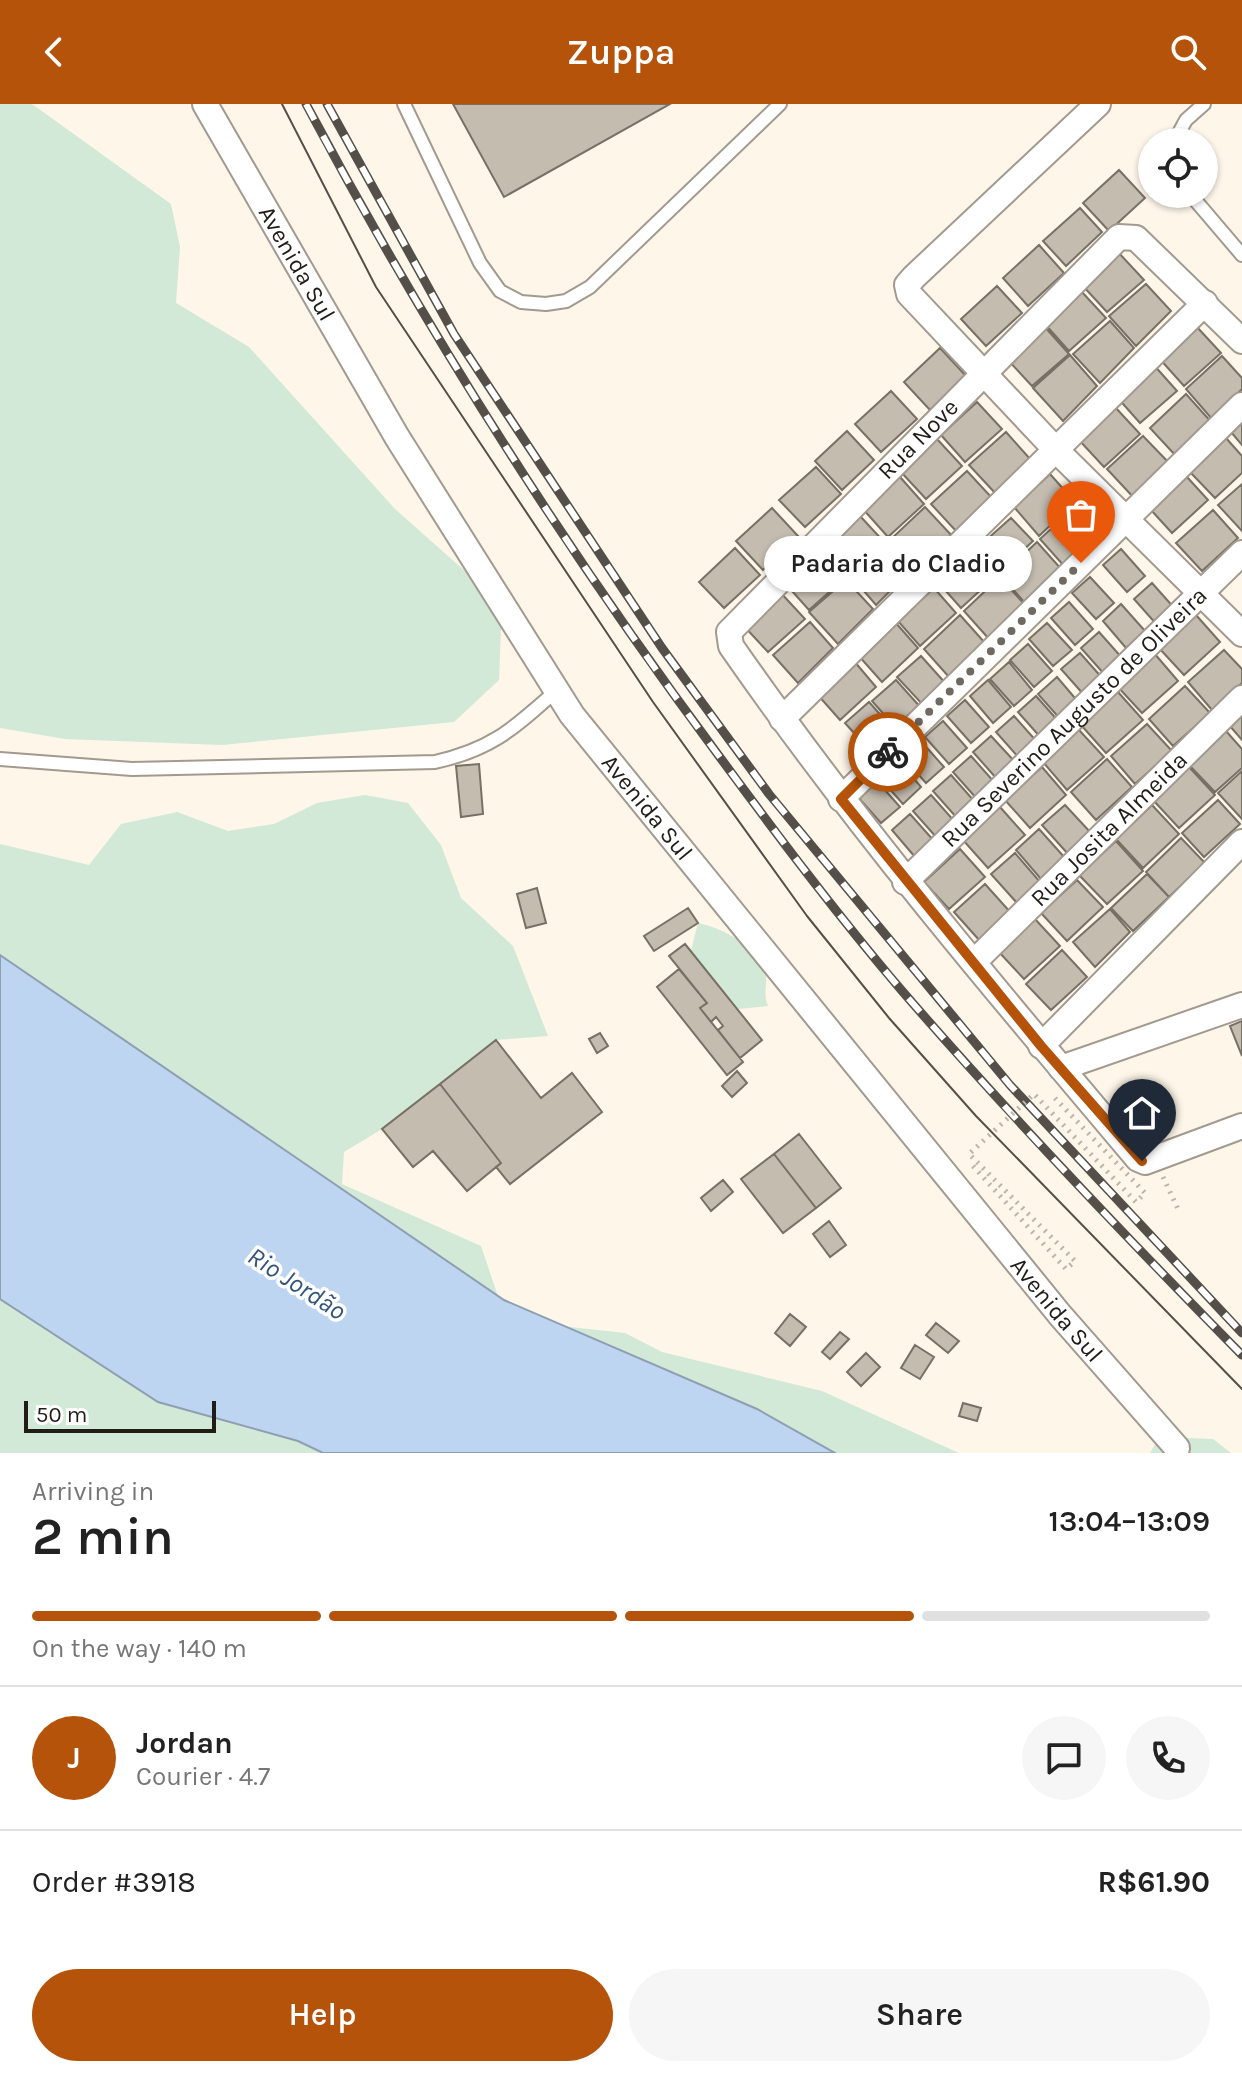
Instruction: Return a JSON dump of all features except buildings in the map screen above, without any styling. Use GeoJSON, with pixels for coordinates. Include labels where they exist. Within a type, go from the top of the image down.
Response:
{"type":"FeatureCollection","features":[{"type":"Feature","properties":{"kind":"street","name":"Avenida Sul"},"geometry":{"type":"LineString","coordinates":[[205,104],[397,437],[572,715],[1060,1315],[1177,1448]]}},
{"type":"Feature","properties":{"kind":"street"},"geometry":{"type":"LineString","coordinates":[[1098,104],[907,285],[919,307],[1057,451],[1242,634]]}},
{"type":"Feature","properties":{"kind":"street","name":"Rua Nove"},"geometry":{"type":"LineString","coordinates":[[782,719],[731,646],[729,632],[735,623],[1119,237],[1136,238],[1205,303]]}},
{"type":"Feature","properties":{"kind":"street"},"geometry":{"type":"LineString","coordinates":[[1242,341],[1205,303],[782,719],[905,882],[975,961],[1041,1046],[1138,1159],[1150,1160],[1242,1126]]}},
{"type":"Feature","properties":{"kind":"street"},"geometry":{"type":"LineString","coordinates":[[841,799],[1242,405]]}},
{"type":"Feature","properties":{"kind":"street","name":"Rua Severino Augusto de Oliveira"},"geometry":{"type":"LineString","coordinates":[[905,882],[1242,553]]}},
{"type":"Feature","properties":{"kind":"street","name":"Rua Josita Almeida"},"geometry":{"type":"LineString","coordinates":[[975,961],[1242,698]]}},
{"type":"Feature","properties":{"kind":"street"},"geometry":{"type":"LineString","coordinates":[[1041,1046],[1242,842]]}},
{"type":"Feature","properties":{"kind":"street"},"geometry":{"type":"LineString","coordinates":[[1061,1068],[1242,1005]]}},
{"type":"Feature","properties":{"kind":"lane"},"geometry":{"type":"LineString","coordinates":[[404,104],[480,263],[500,291],[521,302],[546,304],[566,301],[590,287],[780,104]]}},
{"type":"Feature","properties":{"kind":"lane"},"geometry":{"type":"LineString","coordinates":[[1182,128],[1204,104]]}},
{"type":"Feature","properties":{"kind":"lane"},"geometry":{"type":"LineString","coordinates":[[1202,208],[1242,255]]}},
{"type":"Feature","properties":{"kind":"lane"},"geometry":{"type":"LineString","coordinates":[[0,759],[132,769],[435,762],[471,754],[504,736],[557,690]]}},
{"type":"Feature","properties":{"kind":"path"},"geometry":{"type":"LineString","coordinates":[[973,1166],[1066,1269],[1075,1261],[969,1154],[1034,1094],[1136,1202],[1145,1193],[1051,1094]]}},
{"type":"Feature","properties":{"kind":"path"},"geometry":{"type":"LineString","coordinates":[[1150,1160],[1178,1209]]}},
{"type":"Feature","properties":{"kind":"green space"},"geometry":{"type":"Polygon","coordinates":[[[0,104],[32,104],[171,204],[180,247],[176,303],[249,347],[395,509],[502,604],[499,680],[454,722],[222,745],[65,739],[0,728],[0,104]]]}},
{"type":"Feature","properties":{"kind":"green space"},"geometry":{"type":"Polygon","coordinates":[[[365,795],[408,803],[441,845],[461,898],[513,946],[548,1036],[496,1040],[382,1129],[344,1152],[342,1184],[481,1246],[506,1320],[625,1333],[662,1352],[822,1391],[959,1453],[747,1453],[673,1413],[531,1352],[373,1266],[0,1015],[0,844],[89,865],[121,824],[177,812],[228,831],[274,824],[317,803],[365,795]]]}},
{"type":"Feature","properties":{"kind":"green space"},"geometry":{"type":"Polygon","coordinates":[[[698,923],[729,934],[757,956],[766,976],[768,1006],[738,1009],[691,951],[698,923]]]}},
{"type":"Feature","properties":{"kind":"green space"},"geometry":{"type":"Polygon","coordinates":[[[0,1299],[158,1402],[298,1441],[323,1453],[0,1453],[0,1299]]]}},
{"type":"Feature","properties":{"kind":"green space"},"geometry":{"type":"Polygon","coordinates":[[[1159,1437],[1213,1439],[1231,1453],[1150,1453],[1159,1437]]]}},
{"type":"Feature","properties":{"kind":"water","name":"Rio Jordão"},"geometry":{"type":"Polygon","coordinates":[[[0,955],[504,1300],[757,1409],[835,1453],[323,1453],[298,1441],[158,1402],[0,1299],[0,955]]]}},
{"type":"Feature","properties":{"kind":"tram line"},"geometry":{"type":"LineString","coordinates":[[282,104],[376,287],[653,702],[807,916],[889,1018],[976,1116],[1242,1389]]}},
{"type":"Feature","properties":{"kind":"railway"},"geometry":{"type":"LineString","coordinates":[[306,104],[400,273],[500,438],[662,678],[764,816],[855,934],[944,1039],[1242,1355]]}},
{"type":"Feature","properties":{"kind":"railway"},"geometry":{"type":"LineString","coordinates":[[327,104],[454,334],[662,648],[769,794],[1010,1085],[1242,1333]]}},
{"type":"Feature","properties":{"kind":"way so far"},"geometry":{"type":"LineString","coordinates":[[888,752],[1081,563]]}},
{"type":"Feature","properties":{"kind":"place","name":"Padaria do Cladio"},"geometry":{"type":"Point","coordinates":[1081,563]}},
{"type":"Feature","properties":{"kind":"route"},"geometry":{"type":"LineString","coordinates":[[888,752],[841,799],[905,882],[975,961],[1041,1046],[1142,1161]]}}]}
